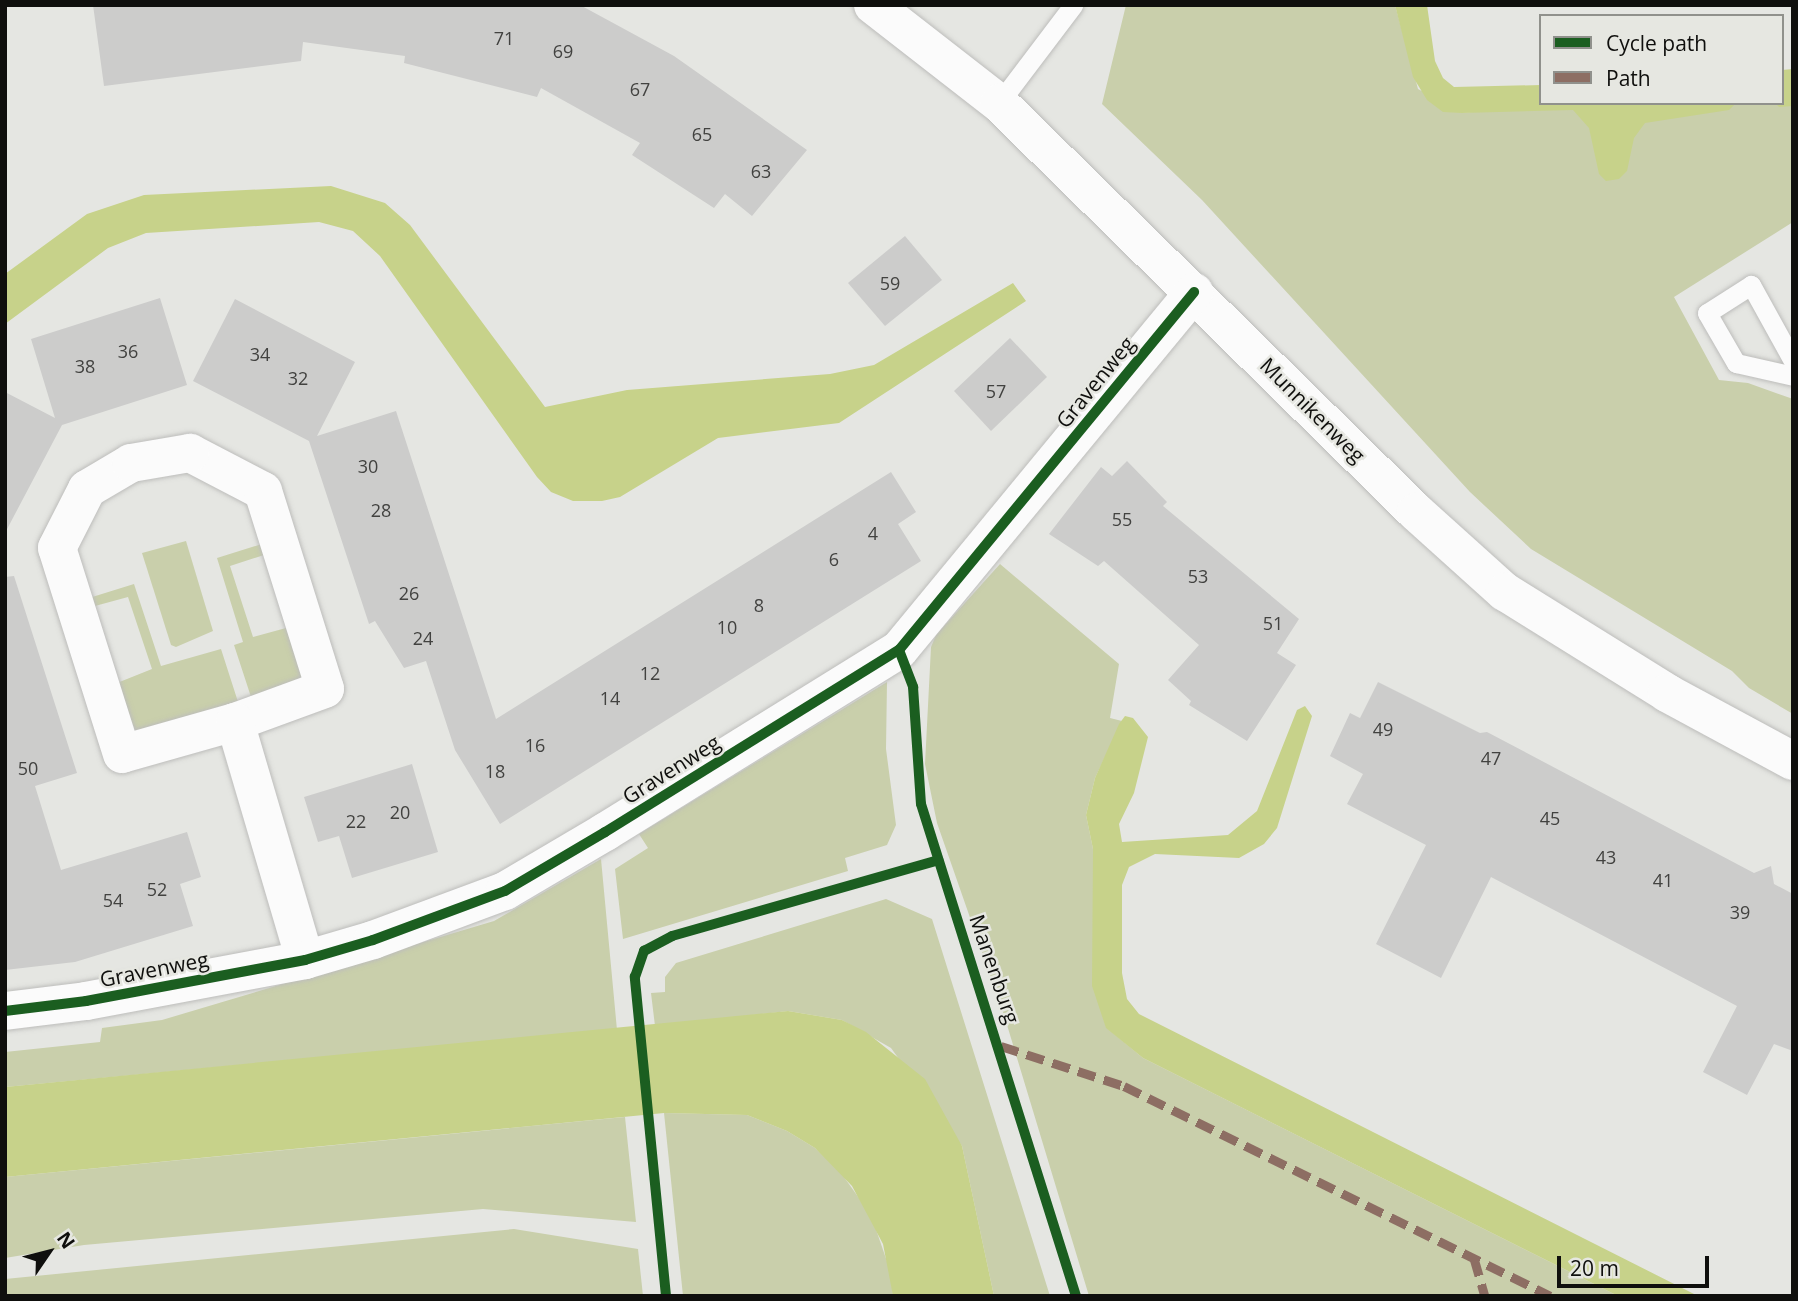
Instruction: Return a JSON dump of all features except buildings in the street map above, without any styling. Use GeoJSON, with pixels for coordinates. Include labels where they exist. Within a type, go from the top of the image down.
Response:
{"type":"FeatureCollection","features":[{"type":"Feature","properties":{"kind":"street","name":"Munnikenweg"},"geometry":{"type":"LineString","coordinates":[[873,5],[999,103],[1416,512],[1505,592],[1667,693],[1793,761]]}},
{"type":"Feature","properties":{"kind":"street","name":"Gravenweg"},"geometry":{"type":"LineString","coordinates":[[5,1012],[86,1001],[305,960],[505,891],[899,650],[1194,292]]}},
{"type":"Feature","properties":{"kind":"street"},"geometry":{"type":"LineString","coordinates":[[190,453],[263,491],[325,689],[236,722],[122,754],[57,548],[87,489],[131,463],[190,453]]}},
{"type":"Feature","properties":{"kind":"street"},"geometry":{"type":"LineString","coordinates":[[236,722],[305,960]]}},
{"type":"Feature","properties":{"kind":"lane"},"geometry":{"type":"LineString","coordinates":[[999,103],[1073,5]]}},
{"type":"Feature","properties":{"kind":"lane"},"geometry":{"type":"LineString","coordinates":[[1793,361],[1751,285],[1707,313],[1736,363],[1793,376]]}},
{"type":"Feature","properties":{"kind":"shaded area"},"geometry":{"type":"Polygon","coordinates":[[[1126,5],[1395,5],[1418,89],[1462,113],[1549,105],[1784,105],[1784,100],[1793,84],[1793,222],[1674,297],[1719,380],[1748,383],[1793,399],[1793,714],[1749,688],[1732,671],[1531,549],[1470,492],[1202,200],[1102,104],[1126,5]]]}},
{"type":"Feature","properties":{"kind":"shaded area"},"geometry":{"type":"Polygon","coordinates":[[[1395,5],[1427,5],[1435,61],[1443,78],[1454,87],[1539,85],[1539,105],[1734,105],[1729,110],[1645,123],[1634,138],[1627,171],[1619,179],[1606,181],[1599,174],[1589,128],[1573,110],[1443,112],[1427,100],[1413,77],[1395,5]]]}},
{"type":"Feature","properties":{"kind":"shaded area"},"geometry":{"type":"Polygon","coordinates":[[[1793,69],[1793,106],[1779,107],[1777,105],[1784,105],[1784,70],[1793,69]]]}},
{"type":"Feature","properties":{"kind":"shaded area"},"geometry":{"type":"Polygon","coordinates":[[[331,186],[385,203],[410,225],[545,407],[627,390],[830,374],[874,365],[1013,283],[1026,301],[839,423],[718,438],[620,497],[602,501],[573,501],[551,492],[537,477],[380,256],[353,231],[319,222],[146,233],[108,248],[5,324],[5,274],[87,214],[144,195],[331,186]]]}},
{"type":"Feature","properties":{"kind":"shaded area"},"geometry":{"type":"Polygon","coordinates":[[[186,541],[213,631],[176,647],[171,645],[142,553],[186,541]]]}},
{"type":"Feature","properties":{"kind":"shaded area"},"geometry":{"type":"Polygon","coordinates":[[[262,544],[264,555],[230,566],[253,637],[286,628],[303,677],[252,700],[234,645],[243,642],[217,558],[262,544]]]}},
{"type":"Feature","properties":{"kind":"shaded area"},"geometry":{"type":"Polygon","coordinates":[[[1000,564],[1119,664],[1110,718],[1122,721],[1095,778],[1086,815],[1093,849],[1107,1028],[1143,1058],[1618,1296],[1089,1296],[1004,1015],[937,823],[925,764],[931,647],[936,635],[1000,564]]]}},
{"type":"Feature","properties":{"kind":"shaded area"},"geometry":{"type":"Polygon","coordinates":[[[134,584],[161,666],[221,649],[239,705],[149,733],[135,730],[117,683],[152,669],[128,597],[95,606],[89,598],[134,584]]]}},
{"type":"Feature","properties":{"kind":"shaded area"},"geometry":{"type":"Polygon","coordinates":[[[887,682],[886,749],[896,825],[887,845],[845,858],[848,871],[623,939],[615,869],[648,848],[639,834],[887,682]]]}},
{"type":"Feature","properties":{"kind":"shaded area"},"geometry":{"type":"Polygon","coordinates":[[[1305,706],[1312,716],[1277,828],[1264,844],[1239,858],[1155,854],[1129,867],[1122,885],[1122,973],[1127,999],[1139,1014],[1698,1296],[1618,1296],[1143,1058],[1106,1028],[1092,986],[1093,849],[1086,815],[1095,778],[1119,724],[1125,716],[1133,718],[1148,737],[1134,793],[1119,824],[1122,842],[1228,835],[1257,811],[1297,710],[1305,706]]]}},
{"type":"Feature","properties":{"kind":"shaded area"},"geometry":{"type":"Polygon","coordinates":[[[601,859],[617,1030],[5,1087],[5,1052],[100,1042],[102,1028],[162,1020],[494,921],[601,859]]]}},
{"type":"Feature","properties":{"kind":"shaded area"},"geometry":{"type":"Polygon","coordinates":[[[886,899],[932,919],[1050,1296],[994,1296],[962,1146],[891,1048],[842,1020],[788,1011],[655,1026],[651,993],[665,992],[665,977],[676,963],[886,899]]]}},
{"type":"Feature","properties":{"kind":"shaded area"},"geometry":{"type":"Polygon","coordinates":[[[788,1011],[842,1020],[866,1032],[925,1079],[962,1146],[994,1296],[893,1296],[883,1244],[852,1186],[815,1148],[787,1131],[747,1115],[664,1113],[5,1177],[5,1087],[788,1011]]]}},
{"type":"Feature","properties":{"kind":"shaded area"},"geometry":{"type":"Polygon","coordinates":[[[664,1113],[747,1115],[787,1131],[815,1148],[839,1170],[871,1215],[892,1276],[893,1296],[683,1296],[664,1113]]]}},
{"type":"Feature","properties":{"kind":"shaded area"},"geometry":{"type":"Polygon","coordinates":[[[625,1117],[636,1222],[483,1209],[84,1245],[5,1258],[5,1177],[625,1117]]]}},
{"type":"Feature","properties":{"kind":"shaded area"},"geometry":{"type":"Polygon","coordinates":[[[514,1229],[638,1249],[643,1296],[5,1296],[5,1279],[514,1229]]]}},
{"type":"Feature","properties":{"kind":"marked path"},"geometry":{"type":"LineString","coordinates":[[1001,1046],[1124,1086],[1550,1296]]}},
{"type":"Feature","properties":{"kind":"marked path"},"geometry":{"type":"LineString","coordinates":[[1474,1258],[1485,1296]]}},
{"type":"Feature","properties":{"kind":"cycle path"},"geometry":{"type":"LineString","coordinates":[[5,1011],[86,1001],[305,960],[373,940],[505,891],[605,832],[899,650],[1194,292]]}},
{"type":"Feature","properties":{"kind":"cycle path","name":"Manenburg"},"geometry":{"type":"LineString","coordinates":[[899,650],[913,687],[921,804],[1076,1296]]}},
{"type":"Feature","properties":{"kind":"cycle path"},"geometry":{"type":"LineString","coordinates":[[666,1296],[635,977],[644,951],[672,936],[938,860]]}}]}
